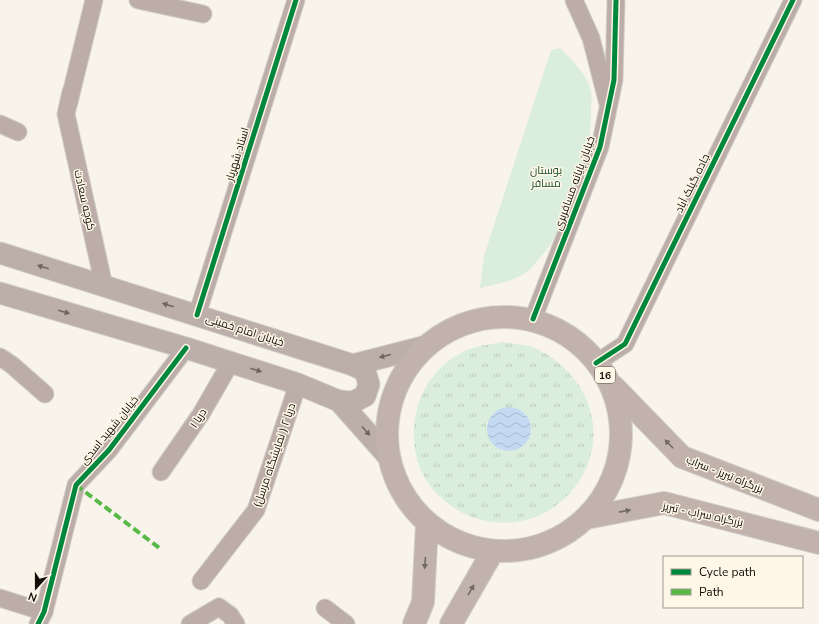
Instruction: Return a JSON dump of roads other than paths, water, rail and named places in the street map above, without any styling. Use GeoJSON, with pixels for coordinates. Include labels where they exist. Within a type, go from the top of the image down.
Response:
{"type":"FeatureCollection","features":[{"type":"Feature","properties":{"kind":"highway","name":"16"},"geometry":{"type":"LineString","coordinates":[[494,316],[533,319],[564,333],[591,354],[596,362],[610,383],[618,406],[622,430],[620,454],[613,478],[602,499],[586,518],[559,538],[527,549],[493,551],[458,543],[428,524],[401,493],[387,455],[386,416],[399,378],[423,347],[456,326],[494,316]]}},
{"type":"Feature","properties":{"kind":"highway","name":"بزرگراه تبریز - سراب"},"geometry":{"type":"LineString","coordinates":[[610,383],[682,457],[819,510]]}},
{"type":"Feature","properties":{"kind":"highway","name":"بزرگراه سراب - تبریز"},"geometry":{"type":"LineString","coordinates":[[586,518],[664,503],[780,531],[819,543]]}},
{"type":"Feature","properties":{"kind":"highway"},"geometry":{"type":"LineString","coordinates":[[414,624],[423,602],[428,524]]}},
{"type":"Feature","properties":{"kind":"highway"},"geometry":{"type":"LineString","coordinates":[[451,624],[493,551]]}},
{"type":"Feature","properties":{"kind":"main road","name":"خیابان امام خمینی"},"geometry":{"type":"LineString","coordinates":[[0,253],[353,365]]}},
{"type":"Feature","properties":{"kind":"main road"},"geometry":{"type":"LineString","coordinates":[[0,293],[231,362],[298,384],[339,401],[353,402],[365,396],[369,384],[365,371],[353,365]]}},
{"type":"Feature","properties":{"kind":"main road"},"geometry":{"type":"LineString","coordinates":[[353,365],[423,347]]}},
{"type":"Feature","properties":{"kind":"main road"},"geometry":{"type":"LineString","coordinates":[[339,401],[387,455]]}},
{"type":"Feature","properties":{"kind":"street","name":"کوچه سعادت"},"geometry":{"type":"LineString","coordinates":[[66,114],[94,0]]}},
{"type":"Feature","properties":{"kind":"street"},"geometry":{"type":"LineString","coordinates":[[138,0],[203,14]]}},
{"type":"Feature","properties":{"kind":"street","name":"استاد شهریار"},"geometry":{"type":"LineString","coordinates":[[197,315],[296,0]]}},
{"type":"Feature","properties":{"kind":"street"},"geometry":{"type":"LineString","coordinates":[[574,0],[592,38],[608,108]]}},
{"type":"Feature","properties":{"kind":"street","name":"خیابان پایانه مسافربری"},"geometry":{"type":"LineString","coordinates":[[533,319],[600,147],[614,80],[616,0]]}},
{"type":"Feature","properties":{"kind":"street","name":"جاده گیلک آباد"},"geometry":{"type":"LineString","coordinates":[[596,362],[625,344],[793,0]]}},
{"type":"Feature","properties":{"kind":"street","name":"کوچه سعادت"},"geometry":{"type":"LineString","coordinates":[[71,92],[66,114],[104,286]]}},
{"type":"Feature","properties":{"kind":"street"},"geometry":{"type":"LineString","coordinates":[[0,124],[18,132]]}},
{"type":"Feature","properties":{"kind":"street","name":"خیابان شهید اسدی"},"geometry":{"type":"LineString","coordinates":[[41,618],[76,485],[109,450],[186,348]]}},
{"type":"Feature","properties":{"kind":"street"},"geometry":{"type":"LineString","coordinates":[[0,357],[12,365],[45,394]]}},
{"type":"Feature","properties":{"kind":"street","name":"دریا ۱"},"geometry":{"type":"LineString","coordinates":[[161,472],[201,414],[231,362]]}},
{"type":"Feature","properties":{"kind":"street","name":"دریا ۲ ( نمایشگاه مرسل)"},"geometry":{"type":"LineString","coordinates":[[201,581],[256,510],[298,384]]}},
{"type":"Feature","properties":{"kind":"street"},"geometry":{"type":"LineString","coordinates":[[795,502],[819,505]]}},
{"type":"Feature","properties":{"kind":"street"},"geometry":{"type":"LineString","coordinates":[[780,531],[819,555]]}},
{"type":"Feature","properties":{"kind":"street"},"geometry":{"type":"LineString","coordinates":[[0,598],[41,618]]}},
{"type":"Feature","properties":{"kind":"street"},"geometry":{"type":"LineString","coordinates":[[190,624],[219,607],[230,615],[236,624]]}},
{"type":"Feature","properties":{"kind":"street"},"geometry":{"type":"LineString","coordinates":[[325,608],[346,624]]}},
{"type":"Feature","properties":{"kind":"water"},"geometry":{"type":"Polygon","coordinates":[[[505,407],[513,407],[518,408],[525,413],[530,420],[530,438],[525,445],[518,450],[505,451],[497,448],[490,441],[487,433],[487,425],[490,417],[497,410],[505,407]]]}},
{"type":"Feature","properties":{"kind":"park label","name":"بوستان مسافر"},"geometry":{"type":"Point","coordinates":[546,176]}}]}
